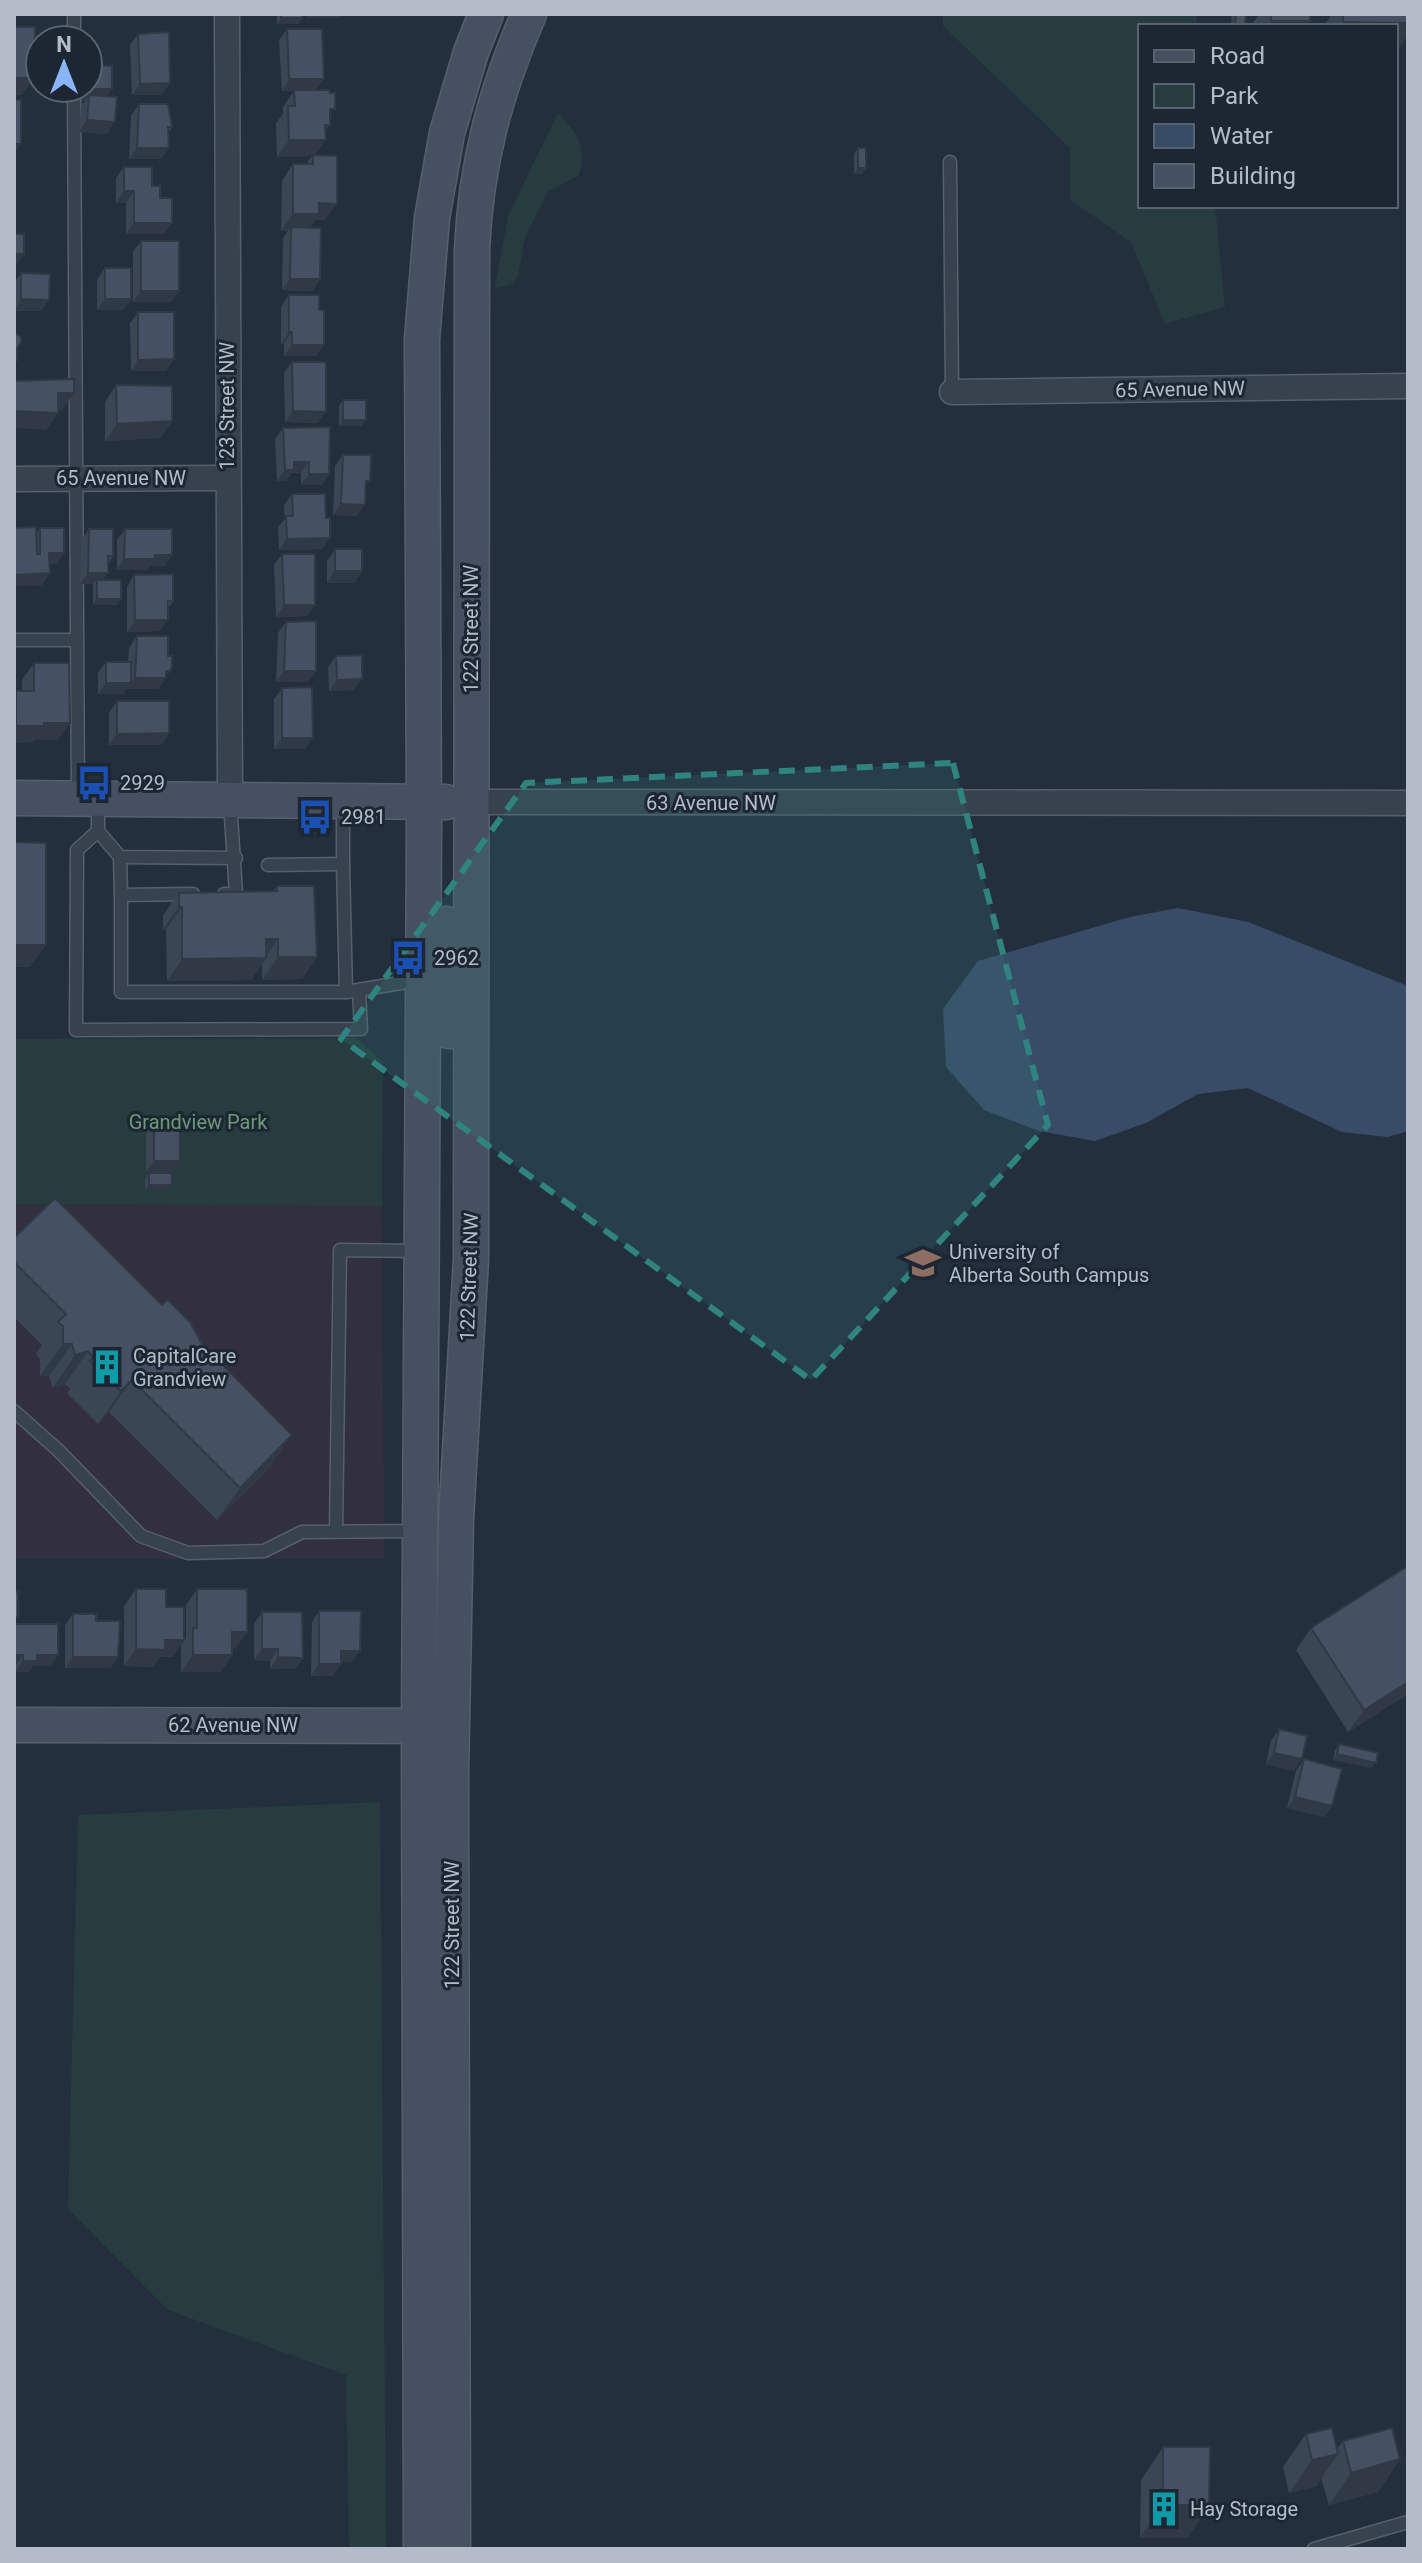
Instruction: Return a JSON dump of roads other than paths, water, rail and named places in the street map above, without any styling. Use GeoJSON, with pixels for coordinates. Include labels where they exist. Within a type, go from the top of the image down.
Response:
{"type":"FeatureCollection","features":[{"type":"Feature","properties":{"kind":"main road","name":"122 Street NW"},"geometry":{"type":"LineString","coordinates":[[421,2549],[422,339],[432,218],[447,133],[471,52],[486,14]]}},
{"type":"Feature","properties":{"kind":"main road","name":"122 Street NW"},"geometry":{"type":"LineString","coordinates":[[453,2549],[452,1726],[456,1520],[470,1284],[473,221],[480,162],[490,120],[529,14]]}},
{"type":"Feature","properties":{"kind":"main road","name":"63 Avenue NW"},"geometry":{"type":"LineString","coordinates":[[14,798],[91,809],[230,798],[470,802]]}},
{"type":"Feature","properties":{"kind":"main road"},"geometry":{"type":"LineString","coordinates":[[423,801],[439,811],[444,832],[447,1015],[471,1174]]}},
{"type":"Feature","properties":{"kind":"main road","name":"62 Avenue NW"},"geometry":{"type":"LineString","coordinates":[[14,1725],[452,1726]]}},
{"type":"Feature","properties":{"kind":"street","name":"123 Street NW"},"geometry":{"type":"LineString","coordinates":[[227,14],[230,798]]}},
{"type":"Feature","properties":{"kind":"street","name":"65 Avenue NW"},"geometry":{"type":"LineString","coordinates":[[952,392],[1408,386]]}},
{"type":"Feature","properties":{"kind":"street","name":"65 Avenue NW"},"geometry":{"type":"LineString","coordinates":[[14,479],[227,478]]}},
{"type":"Feature","properties":{"kind":"street","name":"63 Avenue NW"},"geometry":{"type":"LineString","coordinates":[[470,802],[1408,803]]}},
{"type":"Feature","properties":{"kind":"lane"},"geometry":{"type":"LineString","coordinates":[[74,104],[76,640],[91,809],[77,850],[76,1030],[361,1029],[353,991],[343,864],[343,799]]}},
{"type":"Feature","properties":{"kind":"lane"},"geometry":{"type":"LineString","coordinates":[[950,162],[952,392]]}},
{"type":"Feature","properties":{"kind":"lane"},"geometry":{"type":"LineString","coordinates":[[14,640],[76,640]]}},
{"type":"Feature","properties":{"kind":"lane"},"geometry":{"type":"LineString","coordinates":[[121,895],[236,894],[230,798]]}},
{"type":"Feature","properties":{"kind":"lane"},"geometry":{"type":"LineString","coordinates":[[91,809],[120,857],[121,992],[353,991],[406,980],[422,980]]}},
{"type":"Feature","properties":{"kind":"lane"},"geometry":{"type":"LineString","coordinates":[[120,857],[236,858]]}},
{"type":"Feature","properties":{"kind":"lane"},"geometry":{"type":"LineString","coordinates":[[268,865],[343,864]]}},
{"type":"Feature","properties":{"kind":"lane"},"geometry":{"type":"LineString","coordinates":[[336,1531],[340,1250],[422,1251]]}},
{"type":"Feature","properties":{"kind":"lane"},"geometry":{"type":"LineString","coordinates":[[14,1411],[59,1451],[141,1536],[188,1553],[264,1551],[302,1532],[421,1531]]}},
{"type":"Feature","properties":{"kind":"lane"},"geometry":{"type":"LineString","coordinates":[[1314,2549],[1408,2522]]}},
{"type":"Feature","properties":{"kind":"water"},"geometry":{"type":"Polygon","coordinates":[[[1178,908],[1248,922],[1408,986],[1408,1131],[1388,1137],[1342,1132],[1248,1088],[1198,1094],[1146,1123],[1095,1141],[1039,1131],[984,1110],[946,1067],[943,1009],[978,961],[1130,917],[1178,908]]]}},
{"type":"Feature","properties":{"kind":"place","name":"2929"},"geometry":{"type":"Point","coordinates":[94,783]}},
{"type":"Feature","properties":{"kind":"place","name":"2981"},"geometry":{"type":"Point","coordinates":[315,817]}},
{"type":"Feature","properties":{"kind":"place","name":"2962"},"geometry":{"type":"Point","coordinates":[408,958]}},
{"type":"Feature","properties":{"kind":"place","name":"University of Alberta South Campus"},"geometry":{"type":"Point","coordinates":[923,1263]}},
{"type":"Feature","properties":{"kind":"place","name":"CapitalCare Grandview"},"geometry":{"type":"Point","coordinates":[107,1367]}},
{"type":"Feature","properties":{"kind":"place","name":"Hay Storage"},"geometry":{"type":"Point","coordinates":[1164,2509]}},
{"type":"Feature","properties":{"kind":"park label","name":"Grandview Park"},"geometry":{"type":"Point","coordinates":[198,1122]}}]}
